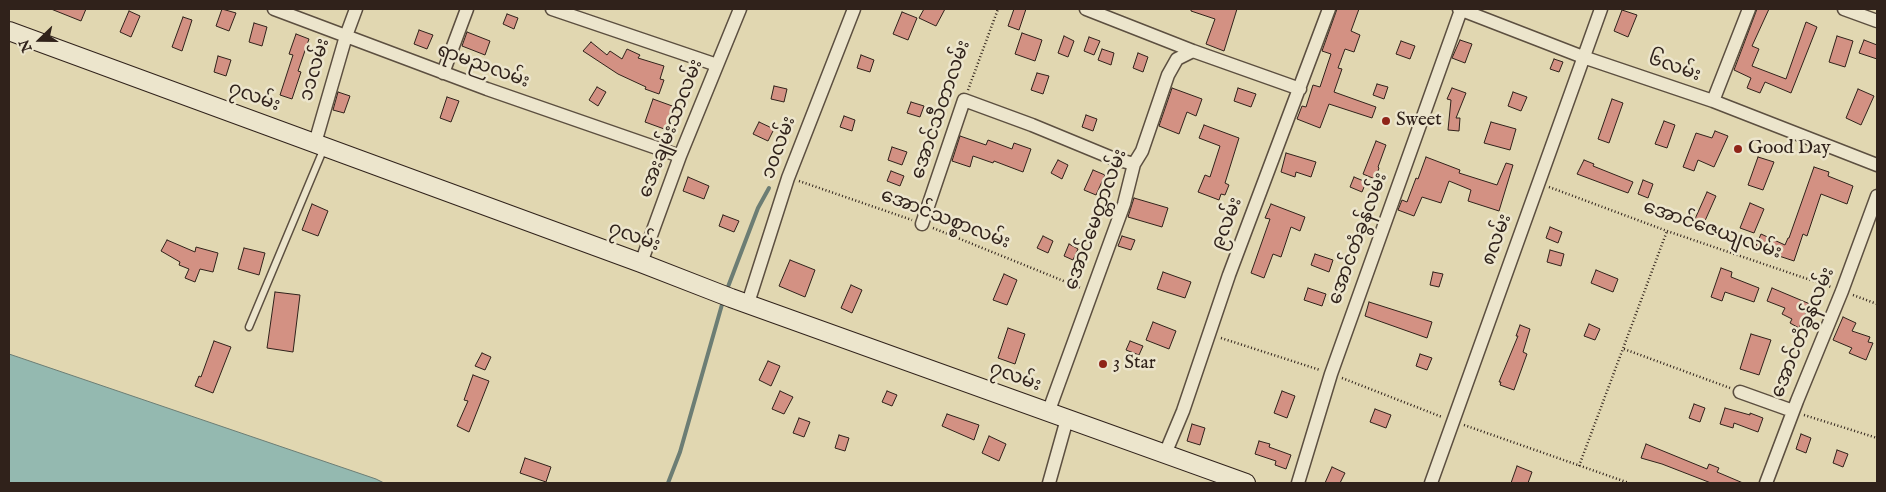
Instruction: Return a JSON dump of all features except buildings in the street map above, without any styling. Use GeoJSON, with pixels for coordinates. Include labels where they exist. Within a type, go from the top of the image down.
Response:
{"type":"FeatureCollection","features":[{"type":"Feature","properties":{"kind":"street","name":"ရာမညလမ်း"},"geometry":{"type":"LineString","coordinates":[[274,9],[444,73],[680,156]]}},
{"type":"Feature","properties":{"kind":"street","name":"၁၁လမ်း"},"geometry":{"type":"LineString","coordinates":[[320,145],[346,36],[356,9]]}},
{"type":"Feature","properties":{"kind":"street"},"geometry":{"type":"LineString","coordinates":[[444,73],[466,9]]}},
{"type":"Feature","properties":{"kind":"street"},"geometry":{"type":"LineString","coordinates":[[552,9],[568,12],[717,65]]}},
{"type":"Feature","properties":{"kind":"street","name":"အေးချမ်းသာလမ်း"},"geometry":{"type":"LineString","coordinates":[[641,263],[680,156],[740,9]]}},
{"type":"Feature","properties":{"kind":"street","name":"၁၀လမ်း"},"geometry":{"type":"LineString","coordinates":[[748,303],[788,178],[854,9]]}},
{"type":"Feature","properties":{"kind":"street"},"geometry":{"type":"LineString","coordinates":[[1086,9],[1194,51],[1300,89]]}},
{"type":"Feature","properties":{"kind":"street","name":"၉လမ်း"},"geometry":{"type":"LineString","coordinates":[[1165,454],[1183,411],[1226,283],[1329,9]]}},
{"type":"Feature","properties":{"kind":"street","name":"၆လမ်း"},"geometry":{"type":"LineString","coordinates":[[1460,9],[1583,57],[1713,101],[1877,165]]}},
{"type":"Feature","properties":{"kind":"street","name":"အောင်တံခွန်လမ်း"},"geometry":{"type":"LineString","coordinates":[[1298,483],[1331,374],[1460,9]]}},
{"type":"Feature","properties":{"kind":"street","name":"၈လမ်း"},"geometry":{"type":"LineString","coordinates":[[1431,483],[1601,9]]}},
{"type":"Feature","properties":{"kind":"street"},"geometry":{"type":"LineString","coordinates":[[1713,101],[1749,9]]}},
{"type":"Feature","properties":{"kind":"street"},"geometry":{"type":"LineString","coordinates":[[1844,9],[1877,21]]}},
{"type":"Feature","properties":{"kind":"street","name":"၇လမ်း"},"geometry":{"type":"LineString","coordinates":[[9,31],[712,289],[731,298],[1246,483]]}},
{"type":"Feature","properties":{"kind":"street","name":"အောင်မေတ္တာလမ်း"},"geometry":{"type":"LineString","coordinates":[[1048,413],[1124,204],[1134,164],[1142,152],[1168,75],[1177,59],[1194,51]]}},
{"type":"Feature","properties":{"kind":"street"},"geometry":{"type":"LineString","coordinates":[[964,100],[1032,125],[1112,158],[1134,164]]}},
{"type":"Feature","properties":{"kind":"street","name":"အောင်သီတာလမ်း"},"geometry":{"type":"LineString","coordinates":[[922,224],[964,100]]}},
{"type":"Feature","properties":{"kind":"street","name":"အောင်တံခွန်လမ်း"},"geometry":{"type":"LineString","coordinates":[[1766,483],[1842,291],[1877,196]]}},
{"type":"Feature","properties":{"kind":"street"},"geometry":{"type":"LineString","coordinates":[[1740,392],[1793,411]]}},
{"type":"Feature","properties":{"kind":"street"},"geometry":{"type":"LineString","coordinates":[[1049,483],[1067,419]]}},
{"type":"Feature","properties":{"kind":"lane"},"geometry":{"type":"LineString","coordinates":[[250,327],[320,145]]}},
{"type":"Feature","properties":{"kind":"path","name":"အောင်သီတာလမ်း"},"geometry":{"type":"LineString","coordinates":[[964,100],[998,9]]}},
{"type":"Feature","properties":{"kind":"path","name":"အောင်သစ္စာလမ်း"},"geometry":{"type":"LineString","coordinates":[[788,178],[922,224],[1092,292]]}},
{"type":"Feature","properties":{"kind":"path","name":"အောင်ဇေယျလမ်း"},"geometry":{"type":"LineString","coordinates":[[1538,183],[1667,231],[1877,304]]}},
{"type":"Feature","properties":{"kind":"path"},"geometry":{"type":"LineString","coordinates":[[1579,466],[1667,231]]}},
{"type":"Feature","properties":{"kind":"path"},"geometry":{"type":"LineString","coordinates":[[1624,349],[1740,392]]}},
{"type":"Feature","properties":{"kind":"path"},"geometry":{"type":"LineString","coordinates":[[1793,411],[1877,438]]}},
{"type":"Feature","properties":{"kind":"path"},"geometry":{"type":"LineString","coordinates":[[1453,421],[1629,483]]}},
{"type":"Feature","properties":{"kind":"water"},"geometry":{"type":"Polygon","coordinates":[[[9,354],[376,479],[384,483],[9,483],[9,354]]]}},
{"type":"Feature","properties":{"kind":"waterway"},"geometry":{"type":"LineString","coordinates":[[726,292],[758,208],[769,188]]}},
{"type":"Feature","properties":{"kind":"waterway"},"geometry":{"type":"LineString","coordinates":[[668,483],[680,452],[723,301]]}},
{"type":"Feature","properties":{"kind":"place","name":"Sweet"},"geometry":{"type":"Point","coordinates":[1386,121]}},
{"type":"Feature","properties":{"kind":"place","name":"Good Day"},"geometry":{"type":"Point","coordinates":[1738,149]}},
{"type":"Feature","properties":{"kind":"place","name":"3 Star"},"geometry":{"type":"Point","coordinates":[1103,364]}}]}
